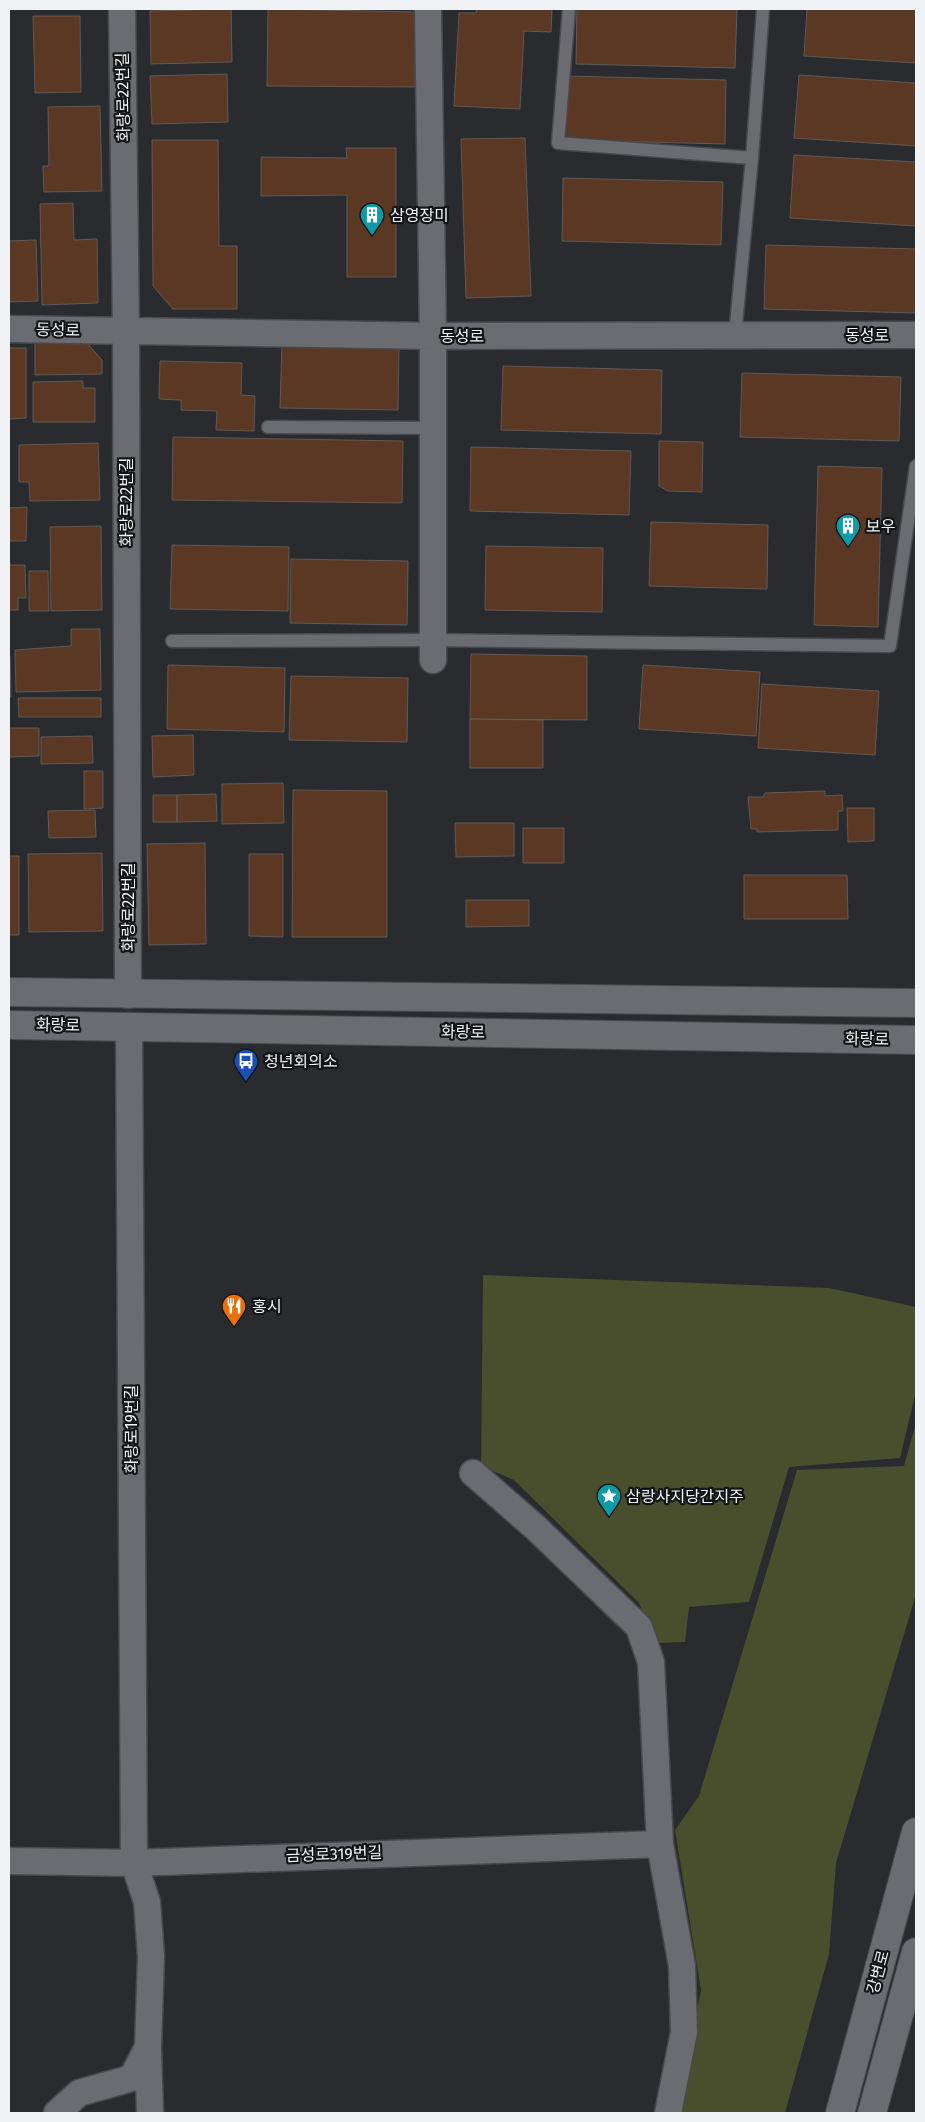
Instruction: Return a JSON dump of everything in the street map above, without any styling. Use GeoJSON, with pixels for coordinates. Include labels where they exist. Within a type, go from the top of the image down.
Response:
{"type":"FeatureCollection","features":[{"type":"Feature","properties":{"kind":"street","name":"화랑로22번길"},"geometry":{"type":"LineString","coordinates":[[122,9],[126,332],[128,995]]}},
{"type":"Feature","properties":{"kind":"street"},"geometry":{"type":"LineString","coordinates":[[428,9],[433,336],[433,650]]}},
{"type":"Feature","properties":{"kind":"street","name":"동성로"},"geometry":{"type":"LineString","coordinates":[[9,329],[433,336],[916,335]]}},
{"type":"Feature","properties":{"kind":"street"},"geometry":{"type":"LineString","coordinates":[[829,1002],[868,985],[916,985]]}},
{"type":"Feature","properties":{"kind":"street","name":"화랑로"},"geometry":{"type":"LineString","coordinates":[[9,992],[128,995],[916,1003]]}},
{"type":"Feature","properties":{"kind":"street","name":"화랑로19번길"},"geometry":{"type":"LineString","coordinates":[[128,995],[134,1863],[146,1902],[151,1956],[148,2047],[150,2113]]}},
{"type":"Feature","properties":{"kind":"street","name":"화랑로"},"geometry":{"type":"LineString","coordinates":[[9,1025],[916,1040]]}},
{"type":"Feature","properties":{"kind":"street"},"geometry":{"type":"LineString","coordinates":[[872,1039],[916,1047]]}},
{"type":"Feature","properties":{"kind":"street"},"geometry":{"type":"LineString","coordinates":[[473,1473],[536,1528],[639,1626],[650,1662],[660,1844],[682,1966],[684,2014],[684,2032],[668,2113]]}},
{"type":"Feature","properties":{"kind":"street","name":"강변로"},"geometry":{"type":"LineString","coordinates":[[840,2113],[916,1832]]}},
{"type":"Feature","properties":{"kind":"street","name":"금성로319번길"},"geometry":{"type":"LineString","coordinates":[[9,1861],[134,1863],[660,1844]]}},
{"type":"Feature","properties":{"kind":"street","name":"강변로"},"geometry":{"type":"LineString","coordinates":[[872,2113],[916,1952]]}},
{"type":"Feature","properties":{"kind":"street"},"geometry":{"type":"LineString","coordinates":[[57,2113],[79,2093],[132,2078],[148,2047]]}},
{"type":"Feature","properties":{"kind":"lane"},"geometry":{"type":"LineString","coordinates":[[569,9],[558,143],[752,158]]}},
{"type":"Feature","properties":{"kind":"lane"},"geometry":{"type":"LineString","coordinates":[[735,336],[752,158],[763,9]]}},
{"type":"Feature","properties":{"kind":"lane"},"geometry":{"type":"LineString","coordinates":[[268,426],[433,428]]}},
{"type":"Feature","properties":{"kind":"lane"},"geometry":{"type":"LineString","coordinates":[[172,641],[433,650],[890,646],[916,466]]}},
{"type":"Feature","properties":{"kind":"green space"},"geometry":{"type":"Polygon","coordinates":[[[483,1275],[829,1288],[916,1307],[916,1391],[900,1458],[789,1467],[749,1602],[689,1607],[685,1642],[657,1643],[639,1603],[514,1480],[481,1466],[483,1275]]]}},
{"type":"Feature","properties":{"kind":"green space"},"geometry":{"type":"Polygon","coordinates":[[[916,1423],[916,1594],[836,1863],[829,1954],[785,2113],[678,2113],[701,1990],[675,1830],[699,1796],[797,1470],[904,1466],[916,1423]]]}},
{"type":"Feature","properties":{"kind":"building"},"geometry":{"type":"Polygon","coordinates":[[[231,9],[232,62],[151,64],[150,11],[231,9]]]}},
{"type":"Feature","properties":{"kind":"building"},"geometry":{"type":"Polygon","coordinates":[[[268,9],[415,12],[415,87],[267,86],[268,9]]]}},
{"type":"Feature","properties":{"kind":"building"},"geometry":{"type":"Polygon","coordinates":[[[477,9],[552,9],[551,32],[524,31],[520,109],[454,106],[459,13],[476,13],[477,9]]]}},
{"type":"Feature","properties":{"kind":"building"},"geometry":{"type":"Polygon","coordinates":[[[577,9],[737,9],[735,68],[576,64],[577,9]]]}},
{"type":"Feature","properties":{"kind":"building"},"geometry":{"type":"Polygon","coordinates":[[[807,9],[916,9],[916,63],[804,56],[807,9]]]}},
{"type":"Feature","properties":{"kind":"building"},"geometry":{"type":"Polygon","coordinates":[[[33,16],[80,16],[81,92],[35,93],[33,16]]]}},
{"type":"Feature","properties":{"kind":"building"},"geometry":{"type":"Polygon","coordinates":[[[227,74],[228,122],[152,124],[150,76],[227,74]]]}},
{"type":"Feature","properties":{"kind":"building"},"geometry":{"type":"Polygon","coordinates":[[[799,75],[916,83],[916,146],[794,138],[799,75]]]}},
{"type":"Feature","properties":{"kind":"building"},"geometry":{"type":"Polygon","coordinates":[[[567,76],[726,80],[725,144],[565,140],[567,76]]]}},
{"type":"Feature","properties":{"kind":"building"},"geometry":{"type":"Polygon","coordinates":[[[100,106],[102,191],[44,192],[43,166],[49,166],[48,107],[100,106]]]}},
{"type":"Feature","properties":{"kind":"building"},"geometry":{"type":"Polygon","coordinates":[[[525,138],[531,296],[466,298],[461,139],[525,138]]]}},
{"type":"Feature","properties":{"kind":"building"},"geometry":{"type":"Polygon","coordinates":[[[152,140],[218,140],[219,246],[237,246],[237,309],[173,309],[153,286],[152,140]]]}},
{"type":"Feature","properties":{"kind":"building","name":"삼영장미"},"geometry":{"type":"Polygon","coordinates":[[[346,148],[396,148],[396,277],[347,277],[347,195],[261,196],[261,157],[347,158],[346,148]]]}},
{"type":"Feature","properties":{"kind":"building"},"geometry":{"type":"Polygon","coordinates":[[[794,155],[916,162],[916,226],[790,218],[794,155]]]}},
{"type":"Feature","properties":{"kind":"building"},"geometry":{"type":"Polygon","coordinates":[[[563,178],[723,182],[721,245],[562,241],[563,178]]]}},
{"type":"Feature","properties":{"kind":"building"},"geometry":{"type":"Polygon","coordinates":[[[73,203],[74,240],[97,239],[98,303],[42,305],[40,204],[73,203]]]}},
{"type":"Feature","properties":{"kind":"building"},"geometry":{"type":"Polygon","coordinates":[[[36,240],[38,301],[9,302],[9,241],[36,240]]]}},
{"type":"Feature","properties":{"kind":"building"},"geometry":{"type":"Polygon","coordinates":[[[766,245],[916,249],[916,313],[764,309],[766,245]]]}},
{"type":"Feature","properties":{"kind":"building"},"geometry":{"type":"Polygon","coordinates":[[[86,342],[102,360],[102,374],[35,375],[35,343],[86,342]]]}},
{"type":"Feature","properties":{"kind":"building"},"geometry":{"type":"Polygon","coordinates":[[[282,344],[399,346],[398,410],[280,408],[282,344]]]}},
{"type":"Feature","properties":{"kind":"building"},"geometry":{"type":"Polygon","coordinates":[[[9,348],[26,348],[26,418],[9,419],[9,348]]]}},
{"type":"Feature","properties":{"kind":"building"},"geometry":{"type":"Polygon","coordinates":[[[160,361],[242,363],[241,395],[255,396],[254,431],[216,430],[217,411],[181,410],[181,400],[159,399],[160,361]]]}},
{"type":"Feature","properties":{"kind":"building"},"geometry":{"type":"Polygon","coordinates":[[[503,366],[662,370],[661,434],[501,430],[503,366]]]}},
{"type":"Feature","properties":{"kind":"building"},"geometry":{"type":"Polygon","coordinates":[[[742,373],[901,377],[899,441],[740,437],[742,373]]]}},
{"type":"Feature","properties":{"kind":"building"},"geometry":{"type":"Polygon","coordinates":[[[83,381],[83,388],[95,388],[95,422],[33,422],[33,382],[83,381]]]}},
{"type":"Feature","properties":{"kind":"building"},"geometry":{"type":"Polygon","coordinates":[[[173,437],[403,441],[402,503],[172,500],[173,437]]]}},
{"type":"Feature","properties":{"kind":"building"},"geometry":{"type":"Polygon","coordinates":[[[659,441],[703,442],[702,492],[668,491],[659,486],[659,441]]]}},
{"type":"Feature","properties":{"kind":"building"},"geometry":{"type":"Polygon","coordinates":[[[98,443],[100,500],[30,501],[29,482],[19,482],[19,445],[98,443]]]}},
{"type":"Feature","properties":{"kind":"building"},"geometry":{"type":"Polygon","coordinates":[[[471,447],[631,451],[629,515],[470,511],[471,447]]]}},
{"type":"Feature","properties":{"kind":"building","name":"보우"},"geometry":{"type":"Polygon","coordinates":[[[818,466],[882,468],[878,627],[814,625],[818,466]]]}},
{"type":"Feature","properties":{"kind":"building"},"geometry":{"type":"Polygon","coordinates":[[[27,507],[26,541],[9,541],[9,508],[27,507]]]}},
{"type":"Feature","properties":{"kind":"building"},"geometry":{"type":"Polygon","coordinates":[[[651,522],[768,525],[767,589],[649,586],[651,522]]]}},
{"type":"Feature","properties":{"kind":"building"},"geometry":{"type":"Polygon","coordinates":[[[101,526],[102,610],[51,611],[50,527],[101,526]]]}},
{"type":"Feature","properties":{"kind":"building"},"geometry":{"type":"Polygon","coordinates":[[[172,545],[289,547],[288,611],[170,609],[172,545]]]}},
{"type":"Feature","properties":{"kind":"building"},"geometry":{"type":"Polygon","coordinates":[[[486,546],[603,548],[602,612],[485,610],[486,546]]]}},
{"type":"Feature","properties":{"kind":"building"},"geometry":{"type":"Polygon","coordinates":[[[9,553],[10,565],[25,565],[26,598],[18,598],[18,610],[9,610],[9,553]]]}},
{"type":"Feature","properties":{"kind":"building"},"geometry":{"type":"Polygon","coordinates":[[[291,559],[408,561],[407,625],[290,623],[291,559]]]}},
{"type":"Feature","properties":{"kind":"building"},"geometry":{"type":"Polygon","coordinates":[[[29,571],[48,571],[49,611],[29,611],[29,571]]]}},
{"type":"Feature","properties":{"kind":"building"},"geometry":{"type":"Polygon","coordinates":[[[71,629],[100,629],[101,690],[16,692],[15,650],[71,646],[71,629]]]}},
{"type":"Feature","properties":{"kind":"building"},"geometry":{"type":"Polygon","coordinates":[[[471,654],[587,656],[587,720],[470,719],[471,654]]]}},
{"type":"Feature","properties":{"kind":"building"},"geometry":{"type":"Polygon","coordinates":[[[10,656],[11,697],[9,697],[10,656]]]}},
{"type":"Feature","properties":{"kind":"building"},"geometry":{"type":"Polygon","coordinates":[[[168,665],[285,668],[284,732],[167,729],[168,665]]]}},
{"type":"Feature","properties":{"kind":"building"},"geometry":{"type":"Polygon","coordinates":[[[643,665],[760,672],[756,736],[639,729],[643,665]]]}},
{"type":"Feature","properties":{"kind":"building"},"geometry":{"type":"Polygon","coordinates":[[[291,676],[408,678],[407,742],[289,740],[291,676]]]}},
{"type":"Feature","properties":{"kind":"building"},"geometry":{"type":"Polygon","coordinates":[[[762,684],[879,691],[875,755],[758,748],[762,684]]]}},
{"type":"Feature","properties":{"kind":"building"},"geometry":{"type":"Polygon","coordinates":[[[18,698],[101,698],[101,717],[19,717],[18,698]]]}},
{"type":"Feature","properties":{"kind":"building"},"geometry":{"type":"Polygon","coordinates":[[[470,719],[543,720],[543,768],[470,768],[470,719]]]}},
{"type":"Feature","properties":{"kind":"building"},"geometry":{"type":"Polygon","coordinates":[[[9,728],[39,728],[39,756],[9,757],[9,728]]]}},
{"type":"Feature","properties":{"kind":"building"},"geometry":{"type":"Polygon","coordinates":[[[193,735],[194,775],[153,777],[152,736],[193,735]]]}},
{"type":"Feature","properties":{"kind":"building"},"geometry":{"type":"Polygon","coordinates":[[[92,736],[93,763],[41,764],[41,737],[92,736]]]}},
{"type":"Feature","properties":{"kind":"building"},"geometry":{"type":"Polygon","coordinates":[[[84,771],[103,771],[103,808],[84,809],[84,771]]]}},
{"type":"Feature","properties":{"kind":"building"},"geometry":{"type":"Polygon","coordinates":[[[283,783],[284,823],[222,824],[222,784],[283,783]]]}},
{"type":"Feature","properties":{"kind":"building"},"geometry":{"type":"Polygon","coordinates":[[[293,790],[387,791],[387,937],[292,937],[293,790]]]}},
{"type":"Feature","properties":{"kind":"building"},"geometry":{"type":"Polygon","coordinates":[[[825,791],[825,796],[842,795],[843,811],[838,811],[838,830],[757,832],[757,829],[751,829],[748,797],[763,797],[765,793],[825,791]]]}},
{"type":"Feature","properties":{"kind":"building"},"geometry":{"type":"Polygon","coordinates":[[[216,794],[217,821],[177,822],[177,795],[216,794]]]}},
{"type":"Feature","properties":{"kind":"building"},"geometry":{"type":"Polygon","coordinates":[[[153,795],[177,795],[177,822],[153,822],[153,795]]]}},
{"type":"Feature","properties":{"kind":"building"},"geometry":{"type":"Polygon","coordinates":[[[847,808],[874,808],[874,841],[848,842],[847,808]]]}},
{"type":"Feature","properties":{"kind":"building"},"geometry":{"type":"Polygon","coordinates":[[[95,810],[96,837],[49,838],[48,811],[95,810]]]}},
{"type":"Feature","properties":{"kind":"building"},"geometry":{"type":"Polygon","coordinates":[[[455,823],[514,823],[514,856],[456,857],[455,823]]]}},
{"type":"Feature","properties":{"kind":"building"},"geometry":{"type":"Polygon","coordinates":[[[523,828],[564,828],[564,863],[523,863],[523,828]]]}},
{"type":"Feature","properties":{"kind":"building"},"geometry":{"type":"Polygon","coordinates":[[[205,843],[206,944],[149,945],[147,844],[205,843]]]}},
{"type":"Feature","properties":{"kind":"building"},"geometry":{"type":"Polygon","coordinates":[[[102,853],[103,931],[29,932],[28,854],[102,853]]]}},
{"type":"Feature","properties":{"kind":"building"},"geometry":{"type":"Polygon","coordinates":[[[249,854],[283,854],[283,937],[249,936],[249,854]]]}},
{"type":"Feature","properties":{"kind":"building"},"geometry":{"type":"Polygon","coordinates":[[[9,856],[19,856],[19,935],[9,935],[9,856]]]}},
{"type":"Feature","properties":{"kind":"building"},"geometry":{"type":"Polygon","coordinates":[[[744,875],[847,875],[848,919],[744,919],[744,875]]]}},
{"type":"Feature","properties":{"kind":"building"},"geometry":{"type":"Polygon","coordinates":[[[466,900],[529,900],[529,926],[466,927],[466,900]]]}},
{"type":"Feature","properties":{"kind":"place","name":"삼영장미"},"geometry":{"type":"Point","coordinates":[372,236]}},
{"type":"Feature","properties":{"kind":"place","name":"보우"},"geometry":{"type":"Point","coordinates":[848,547]}},
{"type":"Feature","properties":{"kind":"place","name":"청년회의소"},"geometry":{"type":"Point","coordinates":[246,1082]}},
{"type":"Feature","properties":{"kind":"place","name":"홍시"},"geometry":{"type":"Point","coordinates":[234,1327]}},
{"type":"Feature","properties":{"kind":"place","name":"삼랑사지당간지주"},"geometry":{"type":"Point","coordinates":[609,1517]}}]}
